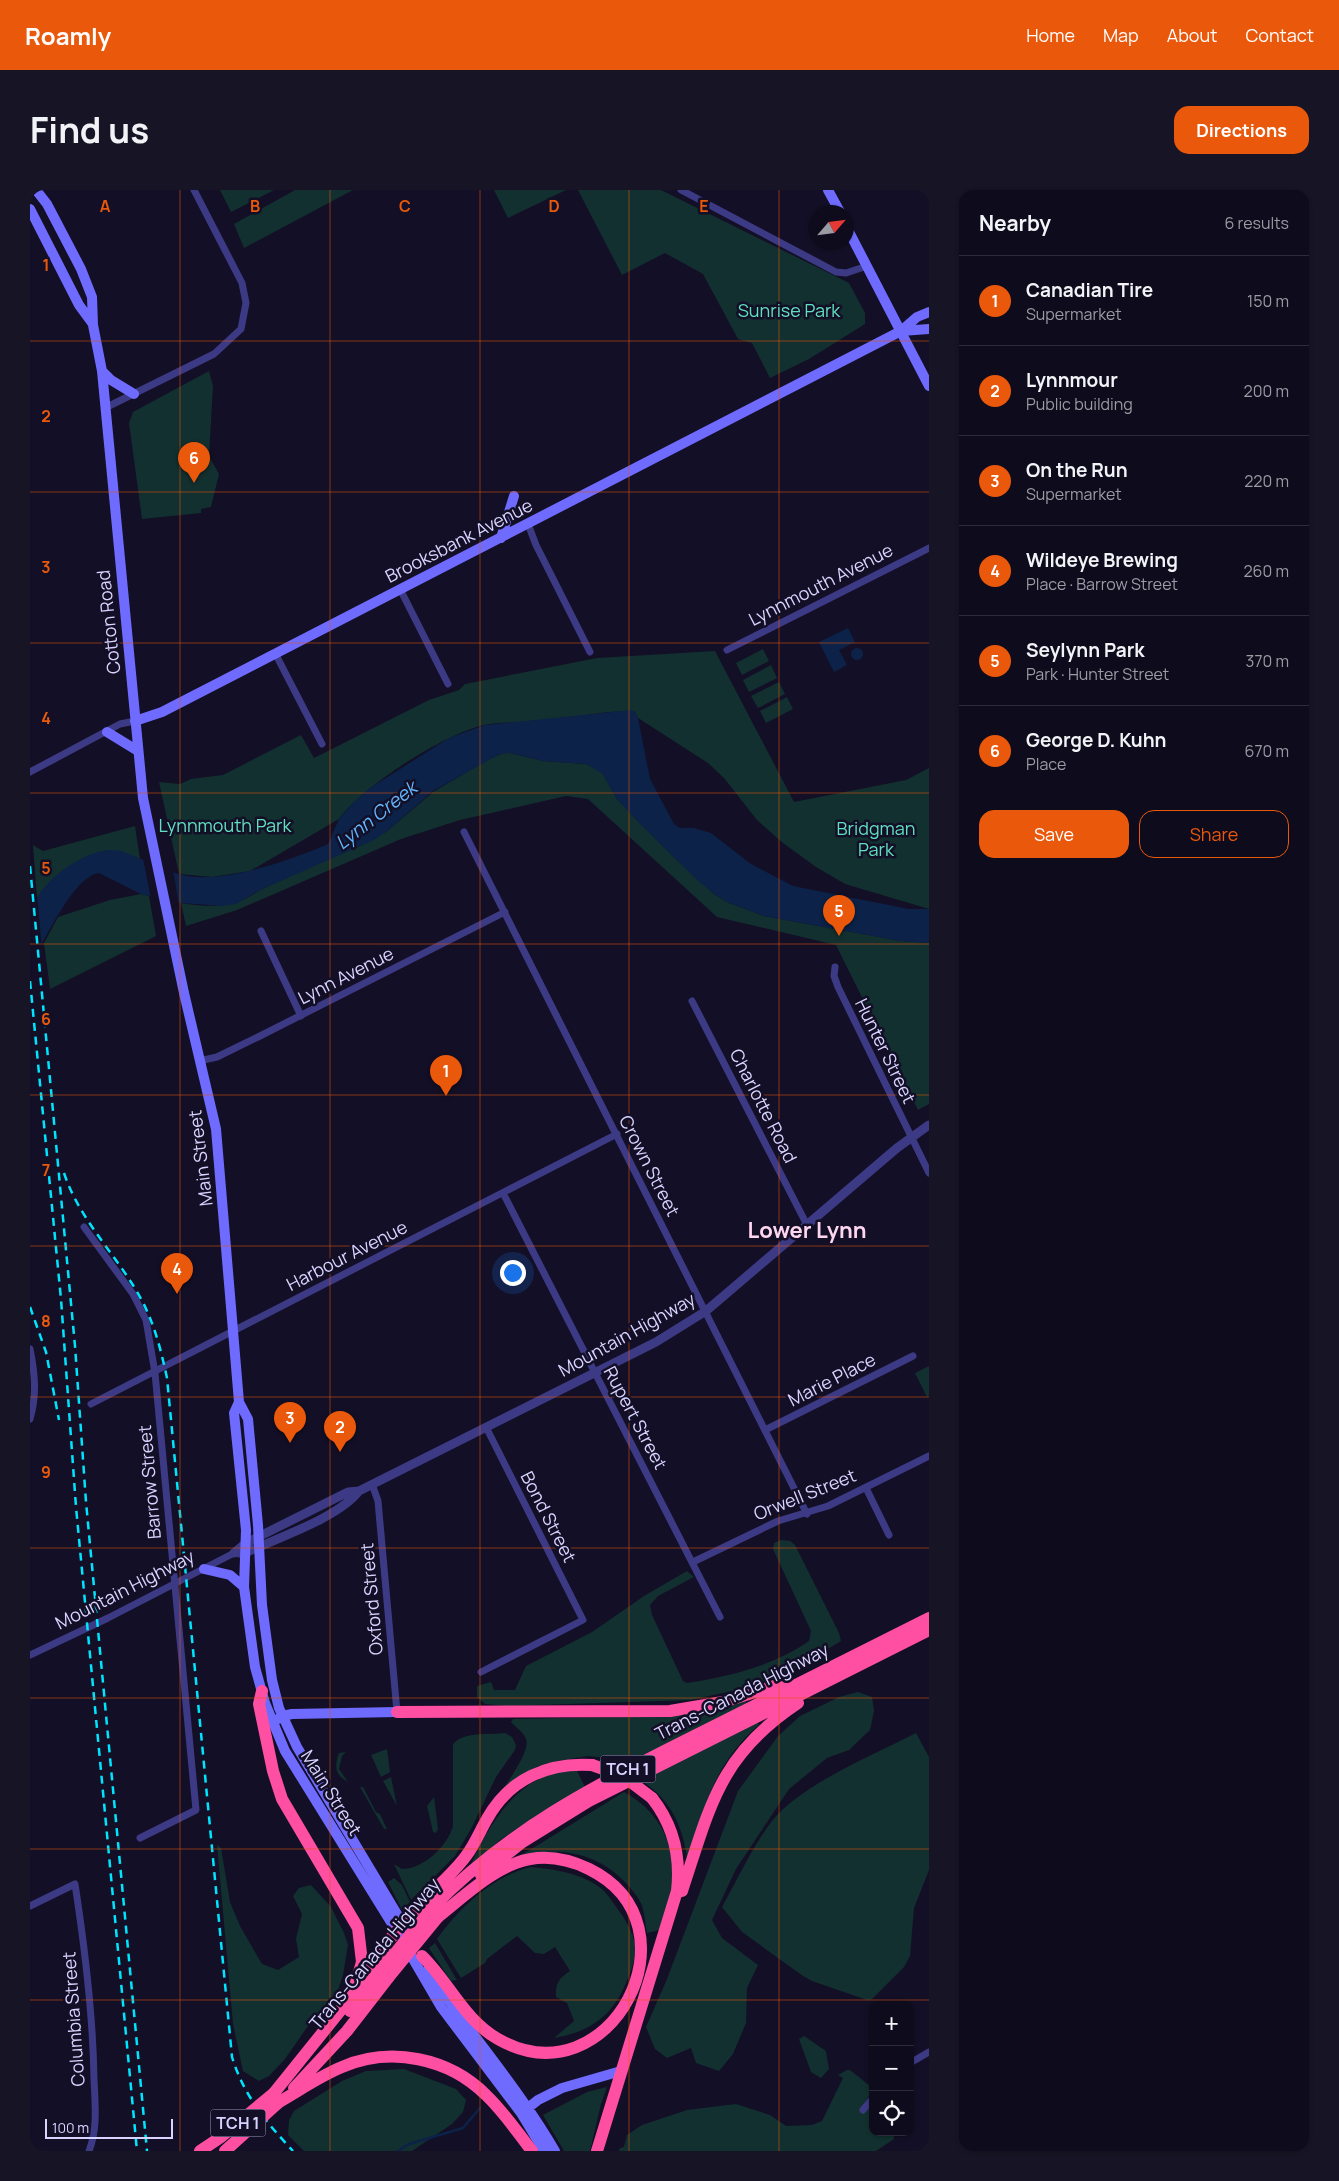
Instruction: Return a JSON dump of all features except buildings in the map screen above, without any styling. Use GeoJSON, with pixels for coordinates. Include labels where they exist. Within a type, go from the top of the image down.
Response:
{"type":"FeatureCollection","features":[{"type":"Feature","properties":{"kind":"highway","name":"Trans-Canada Highway"},"geometry":{"type":"LineString","coordinates":[[277,2097],[323,2044],[433,1907],[566,1814],[845,1666],[929,1618]]}},
{"type":"Feature","properties":{"kind":"highway","name":"Trans-Canada Highway"},"geometry":{"type":"LineString","coordinates":[[845,1666],[929,1630]]}},
{"type":"Feature","properties":{"kind":"highway"},"geometry":{"type":"LineString","coordinates":[[397,1712],[670,1711],[739,1698],[845,1666]]}},
{"type":"Feature","properties":{"kind":"highway"},"geometry":{"type":"LineString","coordinates":[[597,2151],[661,1947],[712,1802],[733,1762],[752,1738],[775,1718],[845,1666]]}},
{"type":"Feature","properties":{"kind":"highway"},"geometry":{"type":"LineString","coordinates":[[262,1691],[259,1704],[273,1771],[282,1799],[358,1928],[362,1962],[353,1993]]}},
{"type":"Feature","properties":{"kind":"highway"},"geometry":{"type":"LineString","coordinates":[[433,1907],[494,1807],[519,1782],[553,1767],[592,1765],[623,1776],[652,1798],[673,1833],[679,1863],[677,1891],[661,1947]]}},
{"type":"Feature","properties":{"kind":"highway"},"geometry":{"type":"LineString","coordinates":[[277,2097],[353,1993],[382,1969],[399,1927],[513,1864],[545,1858],[569,1861],[603,1877],[623,1897],[631,1910],[640,1939],[641,1953],[637,1981],[625,2007],[599,2034],[575,2046],[550,2052],[537,2052],[511,2045],[488,2033],[462,2006],[422,1956]]}},
{"type":"Feature","properties":{"kind":"highway"},"geometry":{"type":"LineString","coordinates":[[277,2097],[353,2063],[389,2056],[414,2058],[452,2070],[476,2086],[498,2107],[532,2151]]}},
{"type":"Feature","properties":{"kind":"highway","name":"TCH 1"},"geometry":{"type":"LineString","coordinates":[[200,2151],[277,2097]]}},
{"type":"Feature","properties":{"kind":"highway","name":"TCH 1"},"geometry":{"type":"LineString","coordinates":[[225,2151],[277,2097]]}},
{"type":"Feature","properties":{"kind":"main road","name":"Cotton Road"},"geometry":{"type":"LineString","coordinates":[[36,190],[47,204],[81,269],[92,297],[93,324],[102,371],[134,721],[144,798],[168,915]]}},
{"type":"Feature","properties":{"kind":"main road"},"geometry":{"type":"LineString","coordinates":[[828,190],[836,205]]}},
{"type":"Feature","properties":{"kind":"main road","name":"Cotton Road"},"geometry":{"type":"LineString","coordinates":[[30,209],[79,305],[93,324]]}},
{"type":"Feature","properties":{"kind":"main road"},"geometry":{"type":"LineString","coordinates":[[854,241],[929,386]]}},
{"type":"Feature","properties":{"kind":"main road"},"geometry":{"type":"LineString","coordinates":[[901,331],[917,317],[929,312]]}},
{"type":"Feature","properties":{"kind":"main road"},"geometry":{"type":"LineString","coordinates":[[901,331],[929,329]]}},
{"type":"Feature","properties":{"kind":"main road","name":"Brooksbank Avenue"},"geometry":{"type":"LineString","coordinates":[[134,721],[156,715],[901,331]]}},
{"type":"Feature","properties":{"kind":"main road"},"geometry":{"type":"LineString","coordinates":[[102,371],[111,380],[134,394]]}},
{"type":"Feature","properties":{"kind":"main road"},"geometry":{"type":"LineString","coordinates":[[502,538],[514,496]]}},
{"type":"Feature","properties":{"kind":"main road"},"geometry":{"type":"LineString","coordinates":[[106,732],[138,751]]}},
{"type":"Feature","properties":{"kind":"main road","name":"Main Street"},"geometry":{"type":"LineString","coordinates":[[168,915],[199,1061],[216,1129],[239,1402],[248,1419],[259,1541],[262,1604],[268,1656],[275,1693],[282,1716],[297,1748],[422,1956],[427,1968],[524,2110],[544,2151]]}},
{"type":"Feature","properties":{"kind":"main road","name":"Main Street"},"geometry":{"type":"LineString","coordinates":[[239,1402],[234,1413],[245,1548],[244,1587],[256,1667],[262,1691],[276,1730],[296,1768],[390,1920],[441,2007],[555,2151]]}},
{"type":"Feature","properties":{"kind":"main road"},"geometry":{"type":"LineString","coordinates":[[204,1569],[230,1575],[244,1587]]}},
{"type":"Feature","properties":{"kind":"main road"},"geometry":{"type":"LineString","coordinates":[[276,1730],[277,1722],[282,1716],[397,1712]]}},
{"type":"Feature","properties":{"kind":"main road"},"geometry":{"type":"LineString","coordinates":[[524,2110],[538,2100],[562,2088],[621,2071]]}},
{"type":"Feature","properties":{"kind":"street"},"geometry":{"type":"LineString","coordinates":[[42,190],[47,204]]}},
{"type":"Feature","properties":{"kind":"street"},"geometry":{"type":"LineString","coordinates":[[105,408],[214,354],[241,329],[246,303],[242,283],[194,190]]}},
{"type":"Feature","properties":{"kind":"street"},"geometry":{"type":"LineString","coordinates":[[681,190],[836,272],[846,273],[867,266]]}},
{"type":"Feature","properties":{"kind":"street"},"geometry":{"type":"LineString","coordinates":[[528,524],[536,546],[590,652]]}},
{"type":"Feature","properties":{"kind":"street","name":"Lynnmouth Avenue"},"geometry":{"type":"LineString","coordinates":[[727,650],[929,548]]}},
{"type":"Feature","properties":{"kind":"street"},"geometry":{"type":"LineString","coordinates":[[400,589],[448,684]]}},
{"type":"Feature","properties":{"kind":"street"},"geometry":{"type":"LineString","coordinates":[[275,653],[322,744]]}},
{"type":"Feature","properties":{"kind":"street","name":"Brooksbank Avenue"},"geometry":{"type":"LineString","coordinates":[[30,772],[120,724],[134,721]]}},
{"type":"Feature","properties":{"kind":"street","name":"Crown Street"},"geometry":{"type":"LineString","coordinates":[[464,832],[807,1514]]}},
{"type":"Feature","properties":{"kind":"street","name":"Lynn Avenue"},"geometry":{"type":"LineString","coordinates":[[199,1061],[217,1057],[505,912]]}},
{"type":"Feature","properties":{"kind":"street"},"geometry":{"type":"LineString","coordinates":[[261,930],[301,1016]]}},
{"type":"Feature","properties":{"kind":"street","name":"Hunter Street"},"geometry":{"type":"LineString","coordinates":[[835,967],[834,976],[838,987],[929,1173]]}},
{"type":"Feature","properties":{"kind":"street","name":"Charlotte Road"},"geometry":{"type":"LineString","coordinates":[[692,1001],[807,1225]]}},
{"type":"Feature","properties":{"kind":"street","name":"Mountain Highway"},"geometry":{"type":"LineString","coordinates":[[30,1655],[259,1541],[317,1520],[351,1501],[359,1491],[372,1484],[656,1342],[706,1312],[911,1137],[929,1126]]}},
{"type":"Feature","properties":{"kind":"street","name":"Harbour Avenue"},"geometry":{"type":"LineString","coordinates":[[91,1404],[155,1373],[617,1134]]}},
{"type":"Feature","properties":{"kind":"street","name":"Rupert Street"},"geometry":{"type":"LineString","coordinates":[[503,1193],[720,1617]]}},
{"type":"Feature","properties":{"kind":"street","name":"Barrow Street"},"geometry":{"type":"LineString","coordinates":[[84,1227],[133,1294],[146,1320],[155,1373],[196,1810],[140,1838]]}},
{"type":"Feature","properties":{"kind":"street"},"geometry":{"type":"LineString","coordinates":[[30,1349],[35,1374],[35,1403],[30,1419]]}},
{"type":"Feature","properties":{"kind":"street","name":"Marie Place"},"geometry":{"type":"LineString","coordinates":[[765,1430],[912,1356]]}},
{"type":"Feature","properties":{"kind":"street","name":"Bond Street"},"geometry":{"type":"LineString","coordinates":[[481,1672],[583,1620],[486,1427]]}},
{"type":"Feature","properties":{"kind":"street","name":"Orwell Street"},"geometry":{"type":"LineString","coordinates":[[693,1562],[778,1521],[807,1514],[866,1488],[929,1456]]}},
{"type":"Feature","properties":{"kind":"street","name":"Oxford Street"},"geometry":{"type":"LineString","coordinates":[[372,1484],[379,1510],[397,1712]]}},
{"type":"Feature","properties":{"kind":"street"},"geometry":{"type":"LineString","coordinates":[[866,1488],[889,1535]]}},
{"type":"Feature","properties":{"kind":"street","name":"Columbia Street"},"geometry":{"type":"LineString","coordinates":[[30,1906],[75,1884],[88,1965],[94,2057],[96,2134],[90,2151]]}},
{"type":"Feature","properties":{"kind":"street"},"geometry":{"type":"LineString","coordinates":[[914,2061],[929,2052]]}},
{"type":"Feature","properties":{"kind":"street"},"geometry":{"type":"LineString","coordinates":[[863,2110],[869,2103]]}},
{"type":"Feature","properties":{"kind":"green space"},"geometry":{"type":"Polygon","coordinates":[[[220,190],[274,190],[231,212],[220,190]]]}},
{"type":"Feature","properties":{"kind":"green space"},"geometry":{"type":"Polygon","coordinates":[[[295,190],[353,190],[244,248],[234,224],[295,190]]]}},
{"type":"Feature","properties":{"kind":"green space"},"geometry":{"type":"Polygon","coordinates":[[[494,190],[566,190],[508,218],[494,190]]]}},
{"type":"Feature","properties":{"kind":"green space","name":"Sunrise Park"},"geometry":{"type":"Polygon","coordinates":[[[578,190],[661,190],[849,283],[865,313],[865,324],[809,359],[770,378],[752,343],[738,339],[703,274],[665,253],[622,275],[578,190]]]}},
{"type":"Feature","properties":{"kind":"green space"},"geometry":{"type":"Polygon","coordinates":[[[209,371],[213,386],[209,456],[219,474],[211,507],[201,509],[201,513],[142,519],[129,423],[133,412],[209,371]]]}},
{"type":"Feature","properties":{"kind":"green space"},"geometry":{"type":"Polygon","coordinates":[[[763,649],[769,661],[742,675],[736,663],[763,649]]]}},
{"type":"Feature","properties":{"kind":"green space"},"geometry":{"type":"Polygon","coordinates":[[[715,651],[794,802],[906,780],[929,768],[929,909],[845,884],[816,867],[783,843],[757,820],[724,778],[708,763],[638,718],[635,712],[605,713],[547,721],[493,724],[467,730],[406,763],[366,792],[339,819],[250,871],[212,877],[179,874],[159,782],[180,784],[191,779],[223,775],[301,735],[314,758],[429,700],[459,690],[465,684],[597,658],[715,651]]]}},
{"type":"Feature","properties":{"kind":"green space"},"geometry":{"type":"Polygon","coordinates":[[[771,665],[777,678],[749,692],[743,680],[771,665]]]}},
{"type":"Feature","properties":{"kind":"green space"},"geometry":{"type":"Polygon","coordinates":[[[779,682],[785,694],[758,708],[751,696],[779,682]]]}},
{"type":"Feature","properties":{"kind":"green space"},"geometry":{"type":"Polygon","coordinates":[[[787,697],[793,709],[766,723],[760,711],[787,697]]]}},
{"type":"Feature","properties":{"kind":"green space"},"geometry":{"type":"Polygon","coordinates":[[[506,752],[543,761],[586,764],[595,768],[603,774],[617,799],[671,854],[714,894],[727,902],[764,916],[901,941],[929,943],[929,1104],[918,1110],[836,945],[717,917],[588,799],[566,796],[460,820],[401,839],[237,910],[186,926],[181,903],[203,906],[223,905],[251,896],[260,890],[386,832],[433,792],[491,758],[506,752]]]}},
{"type":"Feature","properties":{"kind":"green space"},"geometry":{"type":"Polygon","coordinates":[[[135,826],[140,859],[120,851],[54,878],[37,898],[33,845],[43,851],[135,826]]]}},
{"type":"Feature","properties":{"kind":"green space"},"geometry":{"type":"Polygon","coordinates":[[[141,894],[149,896],[156,936],[50,989],[44,943],[58,917],[110,900],[141,894]]]}},
{"type":"Feature","properties":{"kind":"green space"},"geometry":{"type":"Polygon","coordinates":[[[929,1366],[929,1395],[927,1397],[915,1373],[929,1366]]]}},
{"type":"Feature","properties":{"kind":"green space"},"geometry":{"type":"Polygon","coordinates":[[[781,1540],[790,1541],[795,1545],[839,1633],[841,1641],[791,1671],[750,1687],[691,1700],[507,1706],[485,1704],[477,1697],[477,1686],[491,1682],[494,1690],[515,1690],[526,1666],[592,1632],[644,1596],[687,1571],[694,1577],[658,1596],[650,1605],[652,1615],[683,1681],[687,1683],[751,1669],[795,1650],[809,1641],[811,1631],[773,1549],[774,1543],[781,1540]]]}},
{"type":"Feature","properties":{"kind":"green space"},"geometry":{"type":"Polygon","coordinates":[[[858,1692],[872,1697],[874,1711],[870,1730],[849,1750],[827,1758],[789,1789],[736,1869],[712,1920],[722,1938],[758,1965],[747,1988],[746,2023],[733,2054],[719,2071],[696,2063],[691,2048],[667,2058],[655,2049],[646,2027],[667,1979],[738,1791],[778,1736],[800,1716],[839,1697],[858,1692]]]}},
{"type":"Feature","properties":{"kind":"green space"},"geometry":{"type":"Polygon","coordinates":[[[745,1701],[748,1705],[638,1761],[588,1756],[552,1762],[536,1767],[500,1794],[522,1759],[527,1744],[523,1734],[511,1722],[513,1719],[668,1716],[707,1711],[745,1701]]]}},
{"type":"Feature","properties":{"kind":"green space"},"geometry":{"type":"Polygon","coordinates":[[[757,1722],[759,1725],[731,1755],[720,1772],[705,1807],[688,1864],[683,1838],[675,1816],[661,1797],[641,1780],[757,1722]]]}},
{"type":"Feature","properties":{"kind":"green space"},"geometry":{"type":"Polygon","coordinates":[[[505,1733],[512,1737],[516,1745],[515,1750],[496,1777],[471,1829],[455,1856],[411,1900],[394,1864],[402,1869],[419,1865],[434,1855],[450,1833],[453,1826],[453,1745],[463,1738],[477,1734],[505,1733]]]}},
{"type":"Feature","properties":{"kind":"green space"},"geometry":{"type":"Polygon","coordinates":[[[916,1733],[929,1757],[929,1870],[914,1908],[910,1956],[904,1967],[872,1999],[867,2000],[812,1981],[803,1976],[742,1932],[722,1907],[759,1840],[772,1821],[785,1807],[839,1771],[916,1733]]]}},
{"type":"Feature","properties":{"kind":"green space"},"geometry":{"type":"Polygon","coordinates":[[[387,1749],[390,1772],[381,1777],[371,1755],[387,1749]]]}},
{"type":"Feature","properties":{"kind":"green space"},"geometry":{"type":"Polygon","coordinates":[[[346,1752],[342,1756],[339,1769],[348,1782],[340,1776],[336,1766],[339,1753],[346,1752]]]}},
{"type":"Feature","properties":{"kind":"green space"},"geometry":{"type":"Polygon","coordinates":[[[577,1771],[585,1787],[537,1815],[500,1840],[469,1869],[491,1826],[511,1800],[536,1781],[550,1774],[577,1771]]]}},
{"type":"Feature","properties":{"kind":"green space"},"geometry":{"type":"Polygon","coordinates":[[[391,1777],[397,1806],[383,1781],[391,1777]]]}},
{"type":"Feature","properties":{"kind":"green space"},"geometry":{"type":"Polygon","coordinates":[[[360,1787],[363,1787],[387,1829],[384,1829],[360,1787]]]}},
{"type":"Feature","properties":{"kind":"green space"},"geometry":{"type":"Polygon","coordinates":[[[624,1792],[638,1801],[659,1823],[666,1836],[670,1850],[673,1881],[670,1901],[660,1930],[647,1933],[643,1909],[638,1898],[616,1873],[604,1865],[591,1859],[564,1852],[535,1853],[520,1856],[624,1792]]]}},
{"type":"Feature","properties":{"kind":"green space"},"geometry":{"type":"Polygon","coordinates":[[[434,1797],[438,1829],[436,1833],[433,1832],[427,1806],[434,1797]]]}},
{"type":"Feature","properties":{"kind":"green space"},"geometry":{"type":"Polygon","coordinates":[[[217,1845],[221,1848],[230,1902],[240,1926],[262,1964],[278,1970],[299,1957],[296,1939],[302,1914],[293,1896],[299,1888],[311,1885],[331,1907],[348,1945],[343,1975],[335,1999],[308,2026],[285,2059],[269,2076],[259,2081],[243,2071],[233,2024],[217,1845]]]}},
{"type":"Feature","properties":{"kind":"green space"},"geometry":{"type":"Polygon","coordinates":[[[531,1867],[560,1871],[579,1876],[596,1884],[603,1890],[622,1915],[633,1936],[635,1946],[633,1963],[626,1983],[614,2005],[598,2021],[588,2027],[578,2032],[554,2038],[574,2021],[567,2003],[556,1997],[558,1982],[570,1971],[555,1947],[544,1954],[535,1953],[517,1936],[487,1959],[485,1963],[461,1978],[437,1939],[478,1894],[517,1871],[531,1867]]]}},
{"type":"Feature","properties":{"kind":"green space"},"geometry":{"type":"Polygon","coordinates":[[[394,1878],[402,1885],[410,1902],[402,1910],[388,1882],[394,1878]]]}},
{"type":"Feature","properties":{"kind":"green space"},"geometry":{"type":"Polygon","coordinates":[[[435,1943],[457,1980],[451,1981],[429,1948],[435,1943]]]}},
{"type":"Feature","properties":{"kind":"green space"},"geometry":{"type":"Polygon","coordinates":[[[804,2036],[826,2051],[829,2069],[821,2078],[811,2072],[799,2039],[804,2036]]]}},
{"type":"Feature","properties":{"kind":"green space"},"geometry":{"type":"Polygon","coordinates":[[[404,2069],[456,2089],[466,2100],[463,2112],[452,2124],[412,2151],[304,2151],[288,2135],[289,2120],[294,2111],[342,2081],[366,2071],[404,2069]]]}},
{"type":"Feature","properties":{"kind":"green space"},"geometry":{"type":"Polygon","coordinates":[[[850,2070],[869,2085],[869,2096],[863,2106],[869,2105],[869,2136],[894,2136],[894,2139],[876,2151],[619,2151],[620,2148],[624,2147],[627,2135],[642,2125],[687,2110],[736,2104],[770,2115],[786,2126],[812,2125],[822,2121],[843,2078],[838,2075],[850,2070]]]}},
{"type":"Feature","properties":{"kind":"green space"},"geometry":{"type":"Polygon","coordinates":[[[607,2087],[590,2151],[564,2151],[543,2115],[587,2092],[607,2087]]]}},
{"type":"Feature","properties":{"kind":"water"},"geometry":{"type":"Polygon","coordinates":[[[848,628],[855,642],[839,650],[847,665],[834,672],[819,642],[848,628]]]}},
{"type":"Feature","properties":{"kind":"water"},"geometry":{"type":"Polygon","coordinates":[[[859,648],[862,649],[862,659],[855,660],[852,659],[851,652],[852,649],[859,648]]]}},
{"type":"Feature","properties":{"kind":"water","name":"Lynn Creek"},"geometry":{"type":"Polygon","coordinates":[[[631,710],[635,712],[638,718],[650,779],[674,824],[680,828],[694,828],[711,833],[751,864],[793,886],[909,909],[929,909],[929,943],[901,941],[764,916],[727,902],[697,880],[634,818],[617,799],[603,774],[586,764],[543,761],[511,753],[500,754],[433,791],[386,832],[374,840],[260,890],[236,904],[222,906],[181,903],[141,894],[99,873],[89,877],[69,898],[30,965],[38,897],[62,870],[86,856],[110,850],[120,851],[167,870],[196,877],[212,877],[246,872],[328,844],[339,819],[370,788],[449,738],[485,725],[631,710]]]}},
{"type":"Feature","properties":{"kind":"pier"},"geometry":{"type":"Polygon","coordinates":[[[143,858],[173,869],[179,906],[151,899],[143,858]]]}},
{"type":"Feature","properties":{"kind":"pier"},"geometry":{"type":"Polygon","coordinates":[[[37,894],[42,950],[30,967],[30,903],[37,894]]]}},
{"type":"Feature","properties":{"kind":"waterway"},"geometry":{"type":"LineString","coordinates":[[398,2151],[409,2144],[463,2128],[480,2108]]}},
{"type":"Feature","properties":{"kind":"railway"},"geometry":{"type":"LineString","coordinates":[[30,866],[75,1346],[86,1502],[147,2151]]}},
{"type":"Feature","properties":{"kind":"railway"},"geometry":{"type":"LineString","coordinates":[[30,981],[61,1299],[76,1507],[137,2151]]}},
{"type":"Feature","properties":{"kind":"railway"},"geometry":{"type":"LineString","coordinates":[[64,1173],[79,1207],[140,1297],[149,1316],[165,1368],[232,2057],[249,2096],[274,2130],[293,2151]]}},
{"type":"Feature","properties":{"kind":"railway"},"geometry":{"type":"LineString","coordinates":[[30,1307],[46,1352],[59,1420]]}},
{"type":"Feature","properties":{"kind":"place","name":"George D. Kuhn"},"geometry":{"type":"Point","coordinates":[194,483]}},
{"type":"Feature","properties":{"kind":"place","name":"Seylynn Park"},"geometry":{"type":"Point","coordinates":[839,936]}},
{"type":"Feature","properties":{"kind":"place","name":"Canadian Tire"},"geometry":{"type":"Point","coordinates":[446,1096]}},
{"type":"Feature","properties":{"kind":"place","name":"Wildeye Brewing"},"geometry":{"type":"Point","coordinates":[177,1294]}},
{"type":"Feature","properties":{"kind":"place","name":"On the Run"},"geometry":{"type":"Point","coordinates":[290,1443]}},
{"type":"Feature","properties":{"kind":"place","name":"Lynnmour"},"geometry":{"type":"Point","coordinates":[340,1452]}},
{"type":"Feature","properties":{"kind":"district","name":"Lower Lynn"},"geometry":{"type":"Point","coordinates":[807,1230]}},
{"type":"Feature","properties":{"kind":"park label","name":"Lynnmouth Park"},"geometry":{"type":"Point","coordinates":[225,826]}},
{"type":"Feature","properties":{"kind":"park label","name":"Bridgman Park"},"geometry":{"type":"Point","coordinates":[876,839]}}]}
